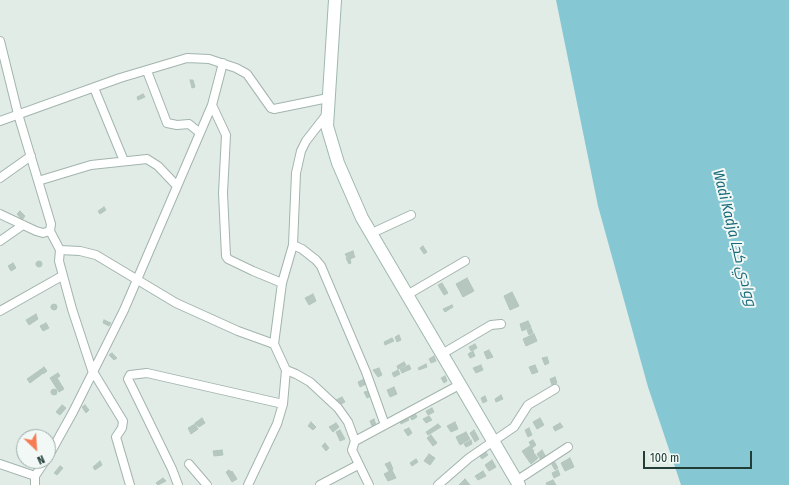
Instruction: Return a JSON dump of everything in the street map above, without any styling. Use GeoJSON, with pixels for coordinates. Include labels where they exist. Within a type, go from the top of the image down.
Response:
{"type":"FeatureCollection","features":[{"type":"Feature","properties":{"kind":"main road"},"geometry":{"type":"LineString","coordinates":[[335,0],[334,35],[327,114],[328,135],[338,163],[362,218],[518,483]]}},
{"type":"Feature","properties":{"kind":"street"},"geometry":{"type":"LineString","coordinates":[[0,41],[18,114],[51,224],[50,231],[60,250],[59,261],[62,276],[92,370],[123,421],[122,428],[116,437],[130,485]]}},
{"type":"Feature","properties":{"kind":"street"},"geometry":{"type":"LineString","coordinates":[[0,121],[94,88],[187,58],[209,58],[247,74],[271,108],[274,109],[328,98]]}},
{"type":"Feature","properties":{"kind":"street"},"geometry":{"type":"LineString","coordinates":[[56,442],[73,412],[92,370],[121,316],[137,280],[212,105],[223,63]]}},
{"type":"Feature","properties":{"kind":"street"},"geometry":{"type":"LineString","coordinates":[[147,71],[167,123],[177,125],[189,124],[200,133]]}},
{"type":"Feature","properties":{"kind":"street"},"geometry":{"type":"LineString","coordinates":[[94,88],[124,162]]}},
{"type":"Feature","properties":{"kind":"street"},"geometry":{"type":"LineString","coordinates":[[212,105],[226,135],[223,193],[226,256],[228,259],[282,283]]}},
{"type":"Feature","properties":{"kind":"street"},"geometry":{"type":"LineString","coordinates":[[248,485],[277,424],[283,404],[286,370],[274,344],[282,283],[293,246],[296,173],[301,151],[306,141],[327,114]]}},
{"type":"Feature","properties":{"kind":"street"},"geometry":{"type":"LineString","coordinates":[[0,178],[31,156]]}},
{"type":"Feature","properties":{"kind":"street"},"geometry":{"type":"LineString","coordinates":[[38,181],[91,165],[147,159],[158,166],[177,186]]}},
{"type":"Feature","properties":{"kind":"street"},"geometry":{"type":"LineString","coordinates":[[0,214],[43,233],[50,231]]}},
{"type":"Feature","properties":{"kind":"street"},"geometry":{"type":"LineString","coordinates":[[372,233],[411,214]]}},
{"type":"Feature","properties":{"kind":"street"},"geometry":{"type":"LineString","coordinates":[[0,241],[23,225]]}},
{"type":"Feature","properties":{"kind":"street"},"geometry":{"type":"LineString","coordinates":[[293,246],[302,248],[321,266],[366,372],[386,425]]}},
{"type":"Feature","properties":{"kind":"street"},"geometry":{"type":"LineString","coordinates":[[60,250],[66,249],[91,254],[119,268],[176,303],[238,331],[274,344]]}},
{"type":"Feature","properties":{"kind":"street"},"geometry":{"type":"LineString","coordinates":[[406,295],[465,261]]}},
{"type":"Feature","properties":{"kind":"street"},"geometry":{"type":"LineString","coordinates":[[0,311],[62,276]]}},
{"type":"Feature","properties":{"kind":"street"},"geometry":{"type":"LineString","coordinates":[[442,354],[491,325],[496,323],[501,324]]}},
{"type":"Feature","properties":{"kind":"street"},"geometry":{"type":"LineString","coordinates":[[286,370],[310,382],[338,408],[348,422],[355,441],[352,450],[369,485]]}},
{"type":"Feature","properties":{"kind":"street"},"geometry":{"type":"LineString","coordinates":[[178,485],[172,469],[128,379],[130,375],[147,373],[283,404]]}},
{"type":"Feature","properties":{"kind":"street"},"geometry":{"type":"LineString","coordinates":[[355,441],[461,384]]}},
{"type":"Feature","properties":{"kind":"street"},"geometry":{"type":"LineString","coordinates":[[438,485],[455,469],[514,427],[528,405],[555,389]]}},
{"type":"Feature","properties":{"kind":"street"},"geometry":{"type":"LineString","coordinates":[[518,483],[568,447]]}},
{"type":"Feature","properties":{"kind":"street"},"geometry":{"type":"LineString","coordinates":[[0,464],[35,481],[41,469]]}},
{"type":"Feature","properties":{"kind":"street"},"geometry":{"type":"LineString","coordinates":[[189,464],[207,485]]}},
{"type":"Feature","properties":{"kind":"street"},"geometry":{"type":"LineString","coordinates":[[320,485],[358,465]]}},
{"type":"Feature","properties":{"kind":"water","name":"Wadi Kadja ووادي كجا"},"geometry":{"type":"Polygon","coordinates":[[[556,0],[789,0],[789,485],[681,485],[648,387],[598,206],[556,0]]]}},
{"type":"Feature","properties":{"kind":"building"},"geometry":{"type":"Polygon","coordinates":[[[190,80],[193,80],[195,87],[192,88],[190,80]]]}},
{"type":"Feature","properties":{"kind":"building"},"geometry":{"type":"Polygon","coordinates":[[[143,94],[145,97],[138,100],[137,97],[143,94]]]}},
{"type":"Feature","properties":{"kind":"building"},"geometry":{"type":"Polygon","coordinates":[[[104,207],[106,210],[100,214],[98,211],[104,207]]]}},
{"type":"Feature","properties":{"kind":"building"},"geometry":{"type":"Polygon","coordinates":[[[20,211],[25,216],[22,220],[17,214],[20,211]]]}},
{"type":"Feature","properties":{"kind":"building"},"geometry":{"type":"Polygon","coordinates":[[[423,246],[427,252],[424,254],[420,248],[423,246]]]}},
{"type":"Feature","properties":{"kind":"building"},"geometry":{"type":"Polygon","coordinates":[[[353,251],[354,254],[347,257],[345,254],[353,251]]]}},
{"type":"Feature","properties":{"kind":"building"},"geometry":{"type":"Polygon","coordinates":[[[354,255],[355,257],[350,259],[351,263],[349,264],[346,258],[354,255]]]}},
{"type":"Feature","properties":{"kind":"building"},"geometry":{"type":"Polygon","coordinates":[[[39,261],[42,264],[39,267],[36,264],[39,261]]]}},
{"type":"Feature","properties":{"kind":"building"},"geometry":{"type":"Polygon","coordinates":[[[13,263],[16,268],[11,271],[8,266],[13,263]]]}},
{"type":"Feature","properties":{"kind":"building"},"geometry":{"type":"Polygon","coordinates":[[[467,278],[474,291],[463,297],[456,284],[467,278]]]}},
{"type":"Feature","properties":{"kind":"building"},"geometry":{"type":"Polygon","coordinates":[[[442,283],[448,293],[444,295],[438,285],[442,283]]]}},
{"type":"Feature","properties":{"kind":"building"},"geometry":{"type":"Polygon","coordinates":[[[512,292],[519,306],[510,310],[504,296],[512,292]]]}},
{"type":"Feature","properties":{"kind":"building"},"geometry":{"type":"Polygon","coordinates":[[[313,294],[316,301],[309,305],[305,298],[313,294]]]}},
{"type":"Feature","properties":{"kind":"building"},"geometry":{"type":"Polygon","coordinates":[[[54,304],[57,307],[54,310],[51,307],[54,304]]]}},
{"type":"Feature","properties":{"kind":"building"},"geometry":{"type":"Polygon","coordinates":[[[452,305],[453,307],[445,312],[443,309],[452,305]]]}},
{"type":"Feature","properties":{"kind":"building"},"geometry":{"type":"Polygon","coordinates":[[[36,314],[38,319],[29,325],[26,320],[36,314]]]}},
{"type":"Feature","properties":{"kind":"building"},"geometry":{"type":"Polygon","coordinates":[[[104,320],[111,323],[109,326],[103,323],[104,320]]]}},
{"type":"Feature","properties":{"kind":"building"},"geometry":{"type":"Polygon","coordinates":[[[528,321],[531,327],[522,331],[520,324],[528,321]]]}},
{"type":"Feature","properties":{"kind":"building"},"geometry":{"type":"Polygon","coordinates":[[[46,323],[49,328],[43,331],[40,326],[46,323]]]}},
{"type":"Feature","properties":{"kind":"building"},"geometry":{"type":"Polygon","coordinates":[[[531,328],[533,333],[529,335],[527,330],[531,328]]]}},
{"type":"Feature","properties":{"kind":"building"},"geometry":{"type":"Polygon","coordinates":[[[534,334],[537,341],[526,346],[523,339],[534,334]]]}},
{"type":"Feature","properties":{"kind":"building"},"geometry":{"type":"Polygon","coordinates":[[[399,335],[401,340],[397,342],[395,337],[399,335]]]}},
{"type":"Feature","properties":{"kind":"building"},"geometry":{"type":"Polygon","coordinates":[[[392,338],[394,341],[385,345],[384,342],[392,338]]]}},
{"type":"Feature","properties":{"kind":"building"},"geometry":{"type":"Polygon","coordinates":[[[475,344],[477,348],[471,351],[469,347],[475,344]]]}},
{"type":"Feature","properties":{"kind":"building"},"geometry":{"type":"Polygon","coordinates":[[[489,350],[493,357],[487,359],[484,352],[489,350]]]}},
{"type":"Feature","properties":{"kind":"building"},"geometry":{"type":"Polygon","coordinates":[[[473,351],[475,356],[470,358],[468,354],[473,351]]]}},
{"type":"Feature","properties":{"kind":"building"},"geometry":{"type":"Polygon","coordinates":[[[112,353],[117,358],[114,360],[109,355],[112,353]]]}},
{"type":"Feature","properties":{"kind":"building"},"geometry":{"type":"Polygon","coordinates":[[[434,356],[436,361],[431,363],[429,359],[434,356]]]}},
{"type":"Feature","properties":{"kind":"building"},"geometry":{"type":"Polygon","coordinates":[[[547,357],[549,363],[545,365],[542,358],[547,357]]]}},
{"type":"Feature","properties":{"kind":"building"},"geometry":{"type":"Polygon","coordinates":[[[404,362],[406,365],[398,369],[397,366],[404,362]]]}},
{"type":"Feature","properties":{"kind":"building"},"geometry":{"type":"Polygon","coordinates":[[[426,364],[427,367],[419,370],[418,368],[426,364]]]}},
{"type":"Feature","properties":{"kind":"building"},"geometry":{"type":"Polygon","coordinates":[[[409,365],[411,369],[402,373],[400,369],[409,365]]]}},
{"type":"Feature","properties":{"kind":"building"},"geometry":{"type":"Polygon","coordinates":[[[481,365],[483,370],[476,373],[473,368],[481,365]]]}},
{"type":"Feature","properties":{"kind":"building"},"geometry":{"type":"Polygon","coordinates":[[[535,365],[538,372],[532,374],[529,367],[535,365]]]}},
{"type":"Feature","properties":{"kind":"building"},"geometry":{"type":"Polygon","coordinates":[[[44,367],[47,371],[43,374],[40,370],[44,367]]]}},
{"type":"Feature","properties":{"kind":"building"},"geometry":{"type":"Polygon","coordinates":[[[379,368],[382,375],[378,377],[373,370],[379,368]]]}},
{"type":"Feature","properties":{"kind":"building"},"geometry":{"type":"Polygon","coordinates":[[[40,370],[42,374],[30,383],[27,379],[40,370]]]}},
{"type":"Feature","properties":{"kind":"building"},"geometry":{"type":"Polygon","coordinates":[[[398,370],[400,374],[394,377],[392,373],[398,370]]]}},
{"type":"Feature","properties":{"kind":"building"},"geometry":{"type":"Polygon","coordinates":[[[58,373],[60,376],[57,378],[64,389],[59,392],[50,378],[58,373]]]}},
{"type":"Feature","properties":{"kind":"building"},"geometry":{"type":"Polygon","coordinates":[[[445,376],[447,381],[444,383],[441,378],[445,376]]]}},
{"type":"Feature","properties":{"kind":"building"},"geometry":{"type":"Polygon","coordinates":[[[555,377],[557,383],[552,385],[550,379],[555,377]]]}},
{"type":"Feature","properties":{"kind":"building"},"geometry":{"type":"Polygon","coordinates":[[[364,379],[366,384],[360,387],[358,382],[364,379]]]}},
{"type":"Feature","properties":{"kind":"building"},"geometry":{"type":"Polygon","coordinates":[[[394,387],[397,394],[390,397],[387,390],[394,387]]]}},
{"type":"Feature","properties":{"kind":"building"},"geometry":{"type":"Polygon","coordinates":[[[54,389],[57,392],[54,395],[51,392],[54,389]]]}},
{"type":"Feature","properties":{"kind":"building"},"geometry":{"type":"Polygon","coordinates":[[[369,391],[371,396],[367,398],[364,392],[369,391]]]}},
{"type":"Feature","properties":{"kind":"building"},"geometry":{"type":"Polygon","coordinates":[[[501,395],[503,399],[496,402],[495,399],[501,395]]]}},
{"type":"Feature","properties":{"kind":"building"},"geometry":{"type":"Polygon","coordinates":[[[485,396],[487,401],[483,403],[481,398],[485,396]]]}},
{"type":"Feature","properties":{"kind":"building"},"geometry":{"type":"Polygon","coordinates":[[[342,397],[345,402],[339,405],[336,400],[342,397]]]}},
{"type":"Feature","properties":{"kind":"building"},"geometry":{"type":"Polygon","coordinates":[[[62,405],[66,408],[60,415],[56,412],[62,405]]]}},
{"type":"Feature","properties":{"kind":"building"},"geometry":{"type":"Polygon","coordinates":[[[85,405],[89,410],[86,413],[82,407],[85,405]]]}},
{"type":"Feature","properties":{"kind":"building"},"geometry":{"type":"Polygon","coordinates":[[[432,408],[434,412],[428,415],[426,411],[432,408]]]}},
{"type":"Feature","properties":{"kind":"building"},"geometry":{"type":"Polygon","coordinates":[[[415,413],[417,417],[412,420],[409,416],[415,413]]]}},
{"type":"Feature","properties":{"kind":"building"},"geometry":{"type":"Polygon","coordinates":[[[407,416],[409,420],[401,424],[399,420],[407,416]]]}},
{"type":"Feature","properties":{"kind":"building"},"geometry":{"type":"Polygon","coordinates":[[[429,416],[432,420],[426,423],[423,419],[429,416]]]}},
{"type":"Feature","properties":{"kind":"building"},"geometry":{"type":"Polygon","coordinates":[[[202,418],[205,423],[199,427],[195,423],[202,418]]]}},
{"type":"Feature","properties":{"kind":"building"},"geometry":{"type":"Polygon","coordinates":[[[540,418],[544,425],[537,429],[533,422],[540,418]]]}},
{"type":"Feature","properties":{"kind":"building"},"geometry":{"type":"Polygon","coordinates":[[[374,419],[376,425],[372,426],[370,421],[374,419]]]}},
{"type":"Feature","properties":{"kind":"building"},"geometry":{"type":"Polygon","coordinates":[[[311,422],[316,427],[313,430],[308,426],[311,422]]]}},
{"type":"Feature","properties":{"kind":"building"},"geometry":{"type":"Polygon","coordinates":[[[455,422],[458,429],[451,432],[447,426],[455,422]]]}},
{"type":"Feature","properties":{"kind":"building"},"geometry":{"type":"Polygon","coordinates":[[[336,423],[339,427],[333,432],[329,427],[336,423]]]}},
{"type":"Feature","properties":{"kind":"building"},"geometry":{"type":"Polygon","coordinates":[[[560,423],[563,427],[555,431],[553,427],[560,423]]]}},
{"type":"Feature","properties":{"kind":"building"},"geometry":{"type":"Polygon","coordinates":[[[195,424],[198,429],[191,434],[188,428],[195,424]]]}},
{"type":"Feature","properties":{"kind":"building"},"geometry":{"type":"Polygon","coordinates":[[[438,424],[441,427],[428,435],[426,432],[438,424]]]}},
{"type":"Feature","properties":{"kind":"building"},"geometry":{"type":"Polygon","coordinates":[[[409,428],[412,433],[408,436],[404,430],[409,428]]]}},
{"type":"Feature","properties":{"kind":"building"},"geometry":{"type":"Polygon","coordinates":[[[529,428],[532,435],[528,437],[525,430],[529,428]]]}},
{"type":"Feature","properties":{"kind":"building"},"geometry":{"type":"Polygon","coordinates":[[[340,430],[345,439],[340,441],[336,432],[340,430]]]}},
{"type":"Feature","properties":{"kind":"building"},"geometry":{"type":"Polygon","coordinates":[[[474,430],[479,439],[475,442],[470,433],[474,430]]]}},
{"type":"Feature","properties":{"kind":"building"},"geometry":{"type":"Polygon","coordinates":[[[466,432],[470,439],[460,445],[456,437],[466,432]]]}},
{"type":"Feature","properties":{"kind":"building"},"geometry":{"type":"Polygon","coordinates":[[[431,435],[437,443],[433,446],[427,438],[431,435]]]}},
{"type":"Feature","properties":{"kind":"building"},"geometry":{"type":"Polygon","coordinates":[[[471,440],[472,444],[466,447],[464,444],[471,440]]]}},
{"type":"Feature","properties":{"kind":"building"},"geometry":{"type":"Polygon","coordinates":[[[533,440],[536,445],[532,448],[529,442],[533,440]]]}},
{"type":"Feature","properties":{"kind":"building"},"geometry":{"type":"Polygon","coordinates":[[[325,443],[329,448],[326,451],[322,446],[325,443]]]}},
{"type":"Feature","properties":{"kind":"building"},"geometry":{"type":"Polygon","coordinates":[[[530,446],[534,451],[526,457],[522,451],[530,446]]]}},
{"type":"Feature","properties":{"kind":"building"},"geometry":{"type":"Polygon","coordinates":[[[222,450],[223,455],[214,456],[213,451],[222,450]]]}},
{"type":"Feature","properties":{"kind":"building"},"geometry":{"type":"Polygon","coordinates":[[[542,450],[546,457],[541,460],[537,454],[542,450]]]}},
{"type":"Feature","properties":{"kind":"building"},"geometry":{"type":"Polygon","coordinates":[[[485,451],[488,455],[482,459],[479,455],[485,451]]]}},
{"type":"Feature","properties":{"kind":"building"},"geometry":{"type":"Polygon","coordinates":[[[533,452],[538,458],[531,464],[526,457],[533,452]]]}},
{"type":"Feature","properties":{"kind":"building"},"geometry":{"type":"Polygon","coordinates":[[[429,454],[435,458],[430,465],[424,461],[429,454]]]}},
{"type":"Feature","properties":{"kind":"building"},"geometry":{"type":"Polygon","coordinates":[[[570,458],[574,467],[565,471],[561,463],[570,458]]]}},
{"type":"Feature","properties":{"kind":"building"},"geometry":{"type":"Polygon","coordinates":[[[416,459],[418,462],[412,466],[410,463],[416,459]]]}},
{"type":"Feature","properties":{"kind":"building"},"geometry":{"type":"Polygon","coordinates":[[[492,460],[496,467],[489,471],[485,465],[492,460]]]}},
{"type":"Feature","properties":{"kind":"building"},"geometry":{"type":"Polygon","coordinates":[[[100,461],[102,465],[95,470],[93,467],[100,461]]]}},
{"type":"Feature","properties":{"kind":"building"},"geometry":{"type":"Polygon","coordinates":[[[554,461],[558,468],[555,470],[551,463],[554,461]]]}},
{"type":"Feature","properties":{"kind":"building"},"geometry":{"type":"Polygon","coordinates":[[[390,462],[393,469],[389,471],[385,464],[390,462]]]}},
{"type":"Feature","properties":{"kind":"building"},"geometry":{"type":"Polygon","coordinates":[[[60,466],[63,468],[57,475],[54,473],[60,466]]]}},
{"type":"Feature","properties":{"kind":"building"},"geometry":{"type":"Polygon","coordinates":[[[229,470],[231,472],[232,471],[237,479],[232,482],[226,472],[229,470]]]}},
{"type":"Feature","properties":{"kind":"building"},"geometry":{"type":"Polygon","coordinates":[[[392,470],[396,478],[388,481],[384,474],[392,470]]]}},
{"type":"Feature","properties":{"kind":"building"},"geometry":{"type":"Polygon","coordinates":[[[558,470],[560,475],[554,478],[552,473],[558,470]]]}},
{"type":"Feature","properties":{"kind":"building"},"geometry":{"type":"Polygon","coordinates":[[[483,471],[486,476],[478,480],[475,476],[483,471]]]}},
{"type":"Feature","properties":{"kind":"building"},"geometry":{"type":"Polygon","coordinates":[[[163,478],[166,481],[158,485],[156,483],[163,478]]]}},
{"type":"Feature","properties":{"kind":"building"},"geometry":{"type":"Polygon","coordinates":[[[465,479],[470,485],[459,485],[465,479]]]}},
{"type":"Feature","properties":{"kind":"building"},"geometry":{"type":"Polygon","coordinates":[[[553,480],[556,485],[547,485],[546,483],[553,480]]]}}]}
